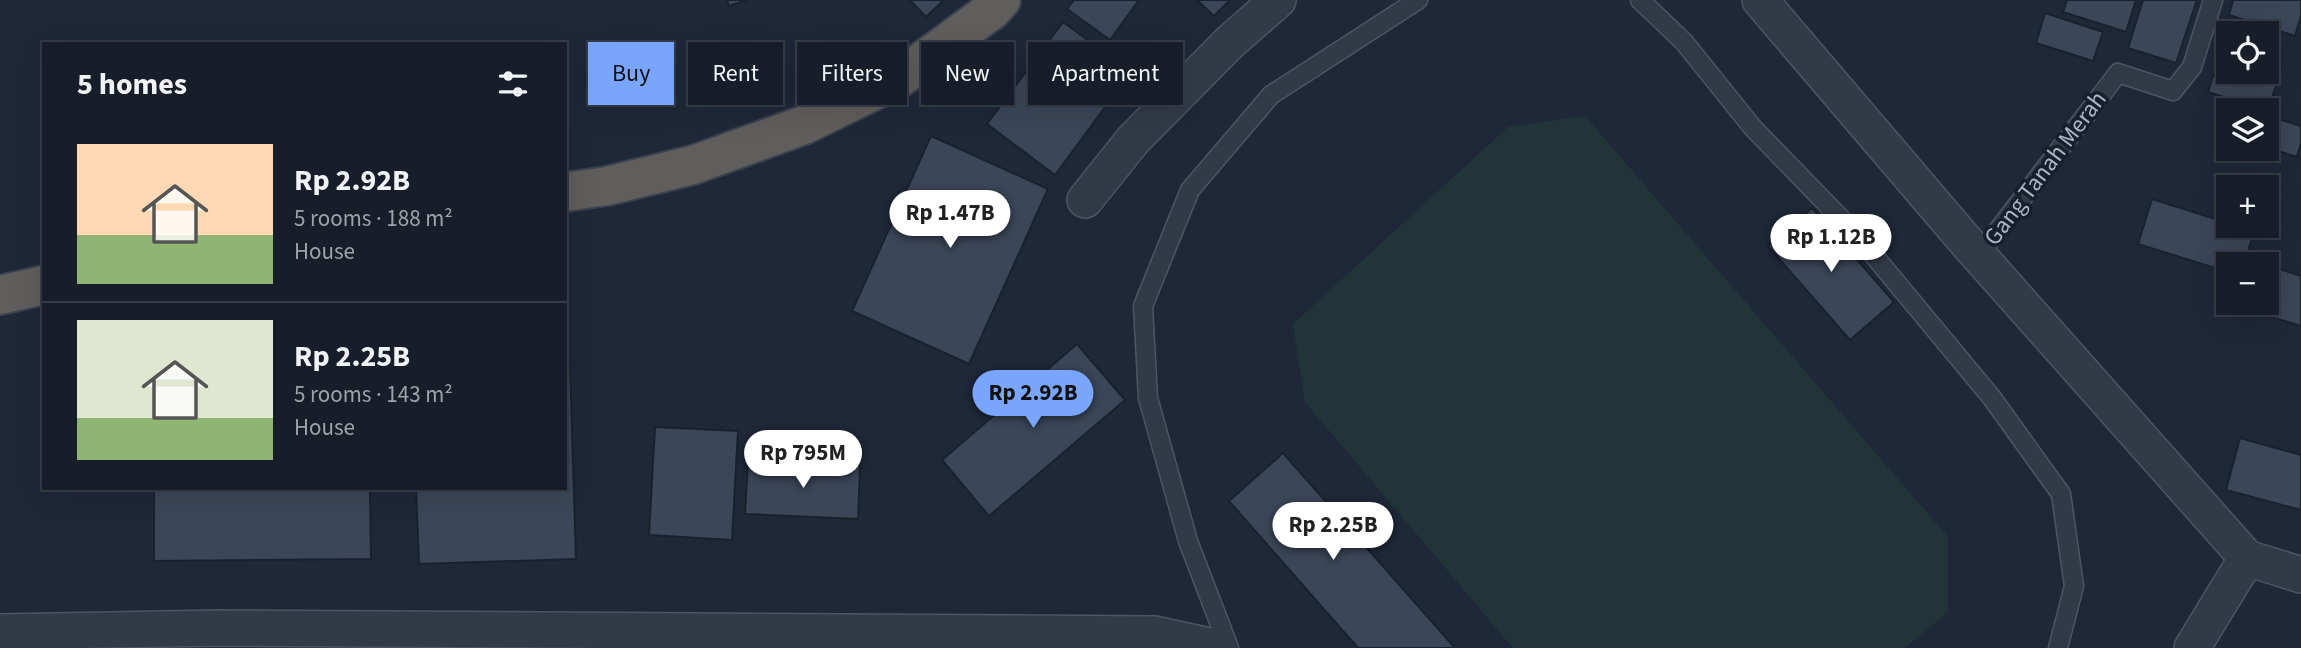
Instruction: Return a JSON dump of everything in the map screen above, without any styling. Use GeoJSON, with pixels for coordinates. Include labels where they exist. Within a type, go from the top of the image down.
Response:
{"type":"FeatureCollection","features":[{"type":"Feature","properties":{"kind":"highway"},"geometry":{"type":"LineString","coordinates":[[567,192],[607,186],[693,165],[804,125],[898,79],[992,10],[1001,0]]}},
{"type":"Feature","properties":{"kind":"highway"},"geometry":{"type":"LineString","coordinates":[[0,295],[42,285]]}},
{"type":"Feature","properties":{"kind":"street"},"geometry":{"type":"LineString","coordinates":[[1085,200],[1133,140],[1230,41],[1278,0]]}},
{"type":"Feature","properties":{"kind":"street"},"geometry":{"type":"LineString","coordinates":[[1760,0],[1979,255],[2247,558],[2301,575]]}},
{"type":"Feature","properties":{"kind":"street"},"geometry":{"type":"LineString","coordinates":[[2192,648],[2247,558]]}},
{"type":"Feature","properties":{"kind":"street"},"geometry":{"type":"LineString","coordinates":[[0,632],[94,639],[217,628],[403,639],[1155,634],[1219,648]]}},
{"type":"Feature","properties":{"kind":"lane"},"geometry":{"type":"LineString","coordinates":[[1229,648],[1188,541],[1148,398],[1143,306],[1190,190],[1271,95],[1418,0]]}},
{"type":"Feature","properties":{"kind":"lane"},"geometry":{"type":"LineString","coordinates":[[1640,0],[1684,42],[1753,128],[1856,234],[1992,398],[2061,494],[2074,586],[2058,648]]}},
{"type":"Feature","properties":{"kind":"lane","name":"Gang Tanah Merah"},"geometry":{"type":"LineString","coordinates":[[1979,255],[2118,73],[2173,91],[2192,67],[2213,0]]}},
{"type":"Feature","properties":{"kind":"green space"},"geometry":{"type":"Polygon","coordinates":[[[1585,116],[1948,537],[1948,612],[1905,648],[1513,648],[1305,402],[1293,324],[1508,127],[1585,116]]]}},
{"type":"Feature","properties":{"kind":"building"},"geometry":{"type":"Polygon","coordinates":[[[727,0],[747,0],[729,6],[727,0]]]}},
{"type":"Feature","properties":{"kind":"building"},"geometry":{"type":"Polygon","coordinates":[[[910,0],[944,0],[926,17],[910,0]]]}},
{"type":"Feature","properties":{"kind":"building"},"geometry":{"type":"Polygon","coordinates":[[[1074,0],[1139,0],[1110,40],[1067,9],[1074,0]]]}},
{"type":"Feature","properties":{"kind":"building"},"geometry":{"type":"Polygon","coordinates":[[[1197,0],[1230,0],[1214,16],[1197,0]]]}},
{"type":"Feature","properties":{"kind":"building"},"geometry":{"type":"Polygon","coordinates":[[[2067,0],[2136,0],[2126,32],[2063,12],[2067,0]]]}},
{"type":"Feature","properties":{"kind":"building"},"geometry":{"type":"Polygon","coordinates":[[[2143,0],[2197,0],[2176,63],[2128,48],[2143,0]]]}},
{"type":"Feature","properties":{"kind":"building"},"geometry":{"type":"Polygon","coordinates":[[[2233,0],[2301,0],[2301,16],[2295,36],[2279,31],[2279,21],[2248,21],[2229,15],[2233,0]]]}},
{"type":"Feature","properties":{"kind":"building"},"geometry":{"type":"Polygon","coordinates":[[[2045,13],[2103,32],[2093,61],[2036,43],[2045,13]]]}},
{"type":"Feature","properties":{"kind":"building"},"geometry":{"type":"Polygon","coordinates":[[[1063,22],[1090,42],[1048,42],[1063,22]]]}},
{"type":"Feature","properties":{"kind":"building"},"geometry":{"type":"Polygon","coordinates":[[[2216,67],[2216,84],[2277,84],[2272,98],[2227,98],[2208,92],[2216,67]]]}},
{"type":"Feature","properties":{"kind":"building"},"geometry":{"type":"Polygon","coordinates":[[[1028,69],[1028,105],[1107,105],[1055,175],[987,124],[1001,105],[1014,105],[1014,88],[1028,69]]]}},
{"type":"Feature","properties":{"kind":"building"},"geometry":{"type":"Polygon","coordinates":[[[2279,119],[2301,126],[2301,143],[2297,157],[2279,151],[2279,119]]]}},
{"type":"Feature","properties":{"kind":"building"},"geometry":{"type":"Polygon","coordinates":[[[931,136],[1048,189],[969,364],[852,311],[931,136]]]}},
{"type":"Feature","properties":{"kind":"building"},"geometry":{"type":"Polygon","coordinates":[[[2152,199],[2216,219],[2216,238],[2252,238],[2248,252],[2216,252],[2216,268],[2138,244],[2152,199]]]}},
{"type":"Feature","properties":{"kind":"building"},"geometry":{"type":"Polygon","coordinates":[[[1812,208],[1894,302],[1850,340],[1768,246],[1812,208]]]}},
{"type":"Feature","properties":{"kind":"building"},"geometry":{"type":"Polygon","coordinates":[[[2279,269],[2301,276],[2301,326],[2265,315],[2279,315],[2279,269]]]}},
{"type":"Feature","properties":{"kind":"building"},"geometry":{"type":"Polygon","coordinates":[[[1077,344],[1125,400],[989,516],[942,460],[1077,344]]]}},
{"type":"Feature","properties":{"kind":"building"},"geometry":{"type":"Polygon","coordinates":[[[567,364],[570,364],[576,559],[419,564],[416,490],[567,490],[567,364]]]}},
{"type":"Feature","properties":{"kind":"building"},"geometry":{"type":"Polygon","coordinates":[[[655,427],[738,431],[732,540],[649,535],[655,427]]]}},
{"type":"Feature","properties":{"kind":"building"},"geometry":{"type":"Polygon","coordinates":[[[2240,438],[2301,455],[2301,510],[2226,490],[2240,438]]]}},
{"type":"Feature","properties":{"kind":"building"},"geometry":{"type":"Polygon","coordinates":[[[1283,453],[1455,648],[1358,648],[1229,501],[1283,453]]]}},
{"type":"Feature","properties":{"kind":"building"},"geometry":{"type":"Polygon","coordinates":[[[748,461],[860,466],[858,519],[745,514],[748,461]]]}},
{"type":"Feature","properties":{"kind":"building"},"geometry":{"type":"Polygon","coordinates":[[[154,490],[370,490],[371,559],[154,561],[154,490]]]}}]}
